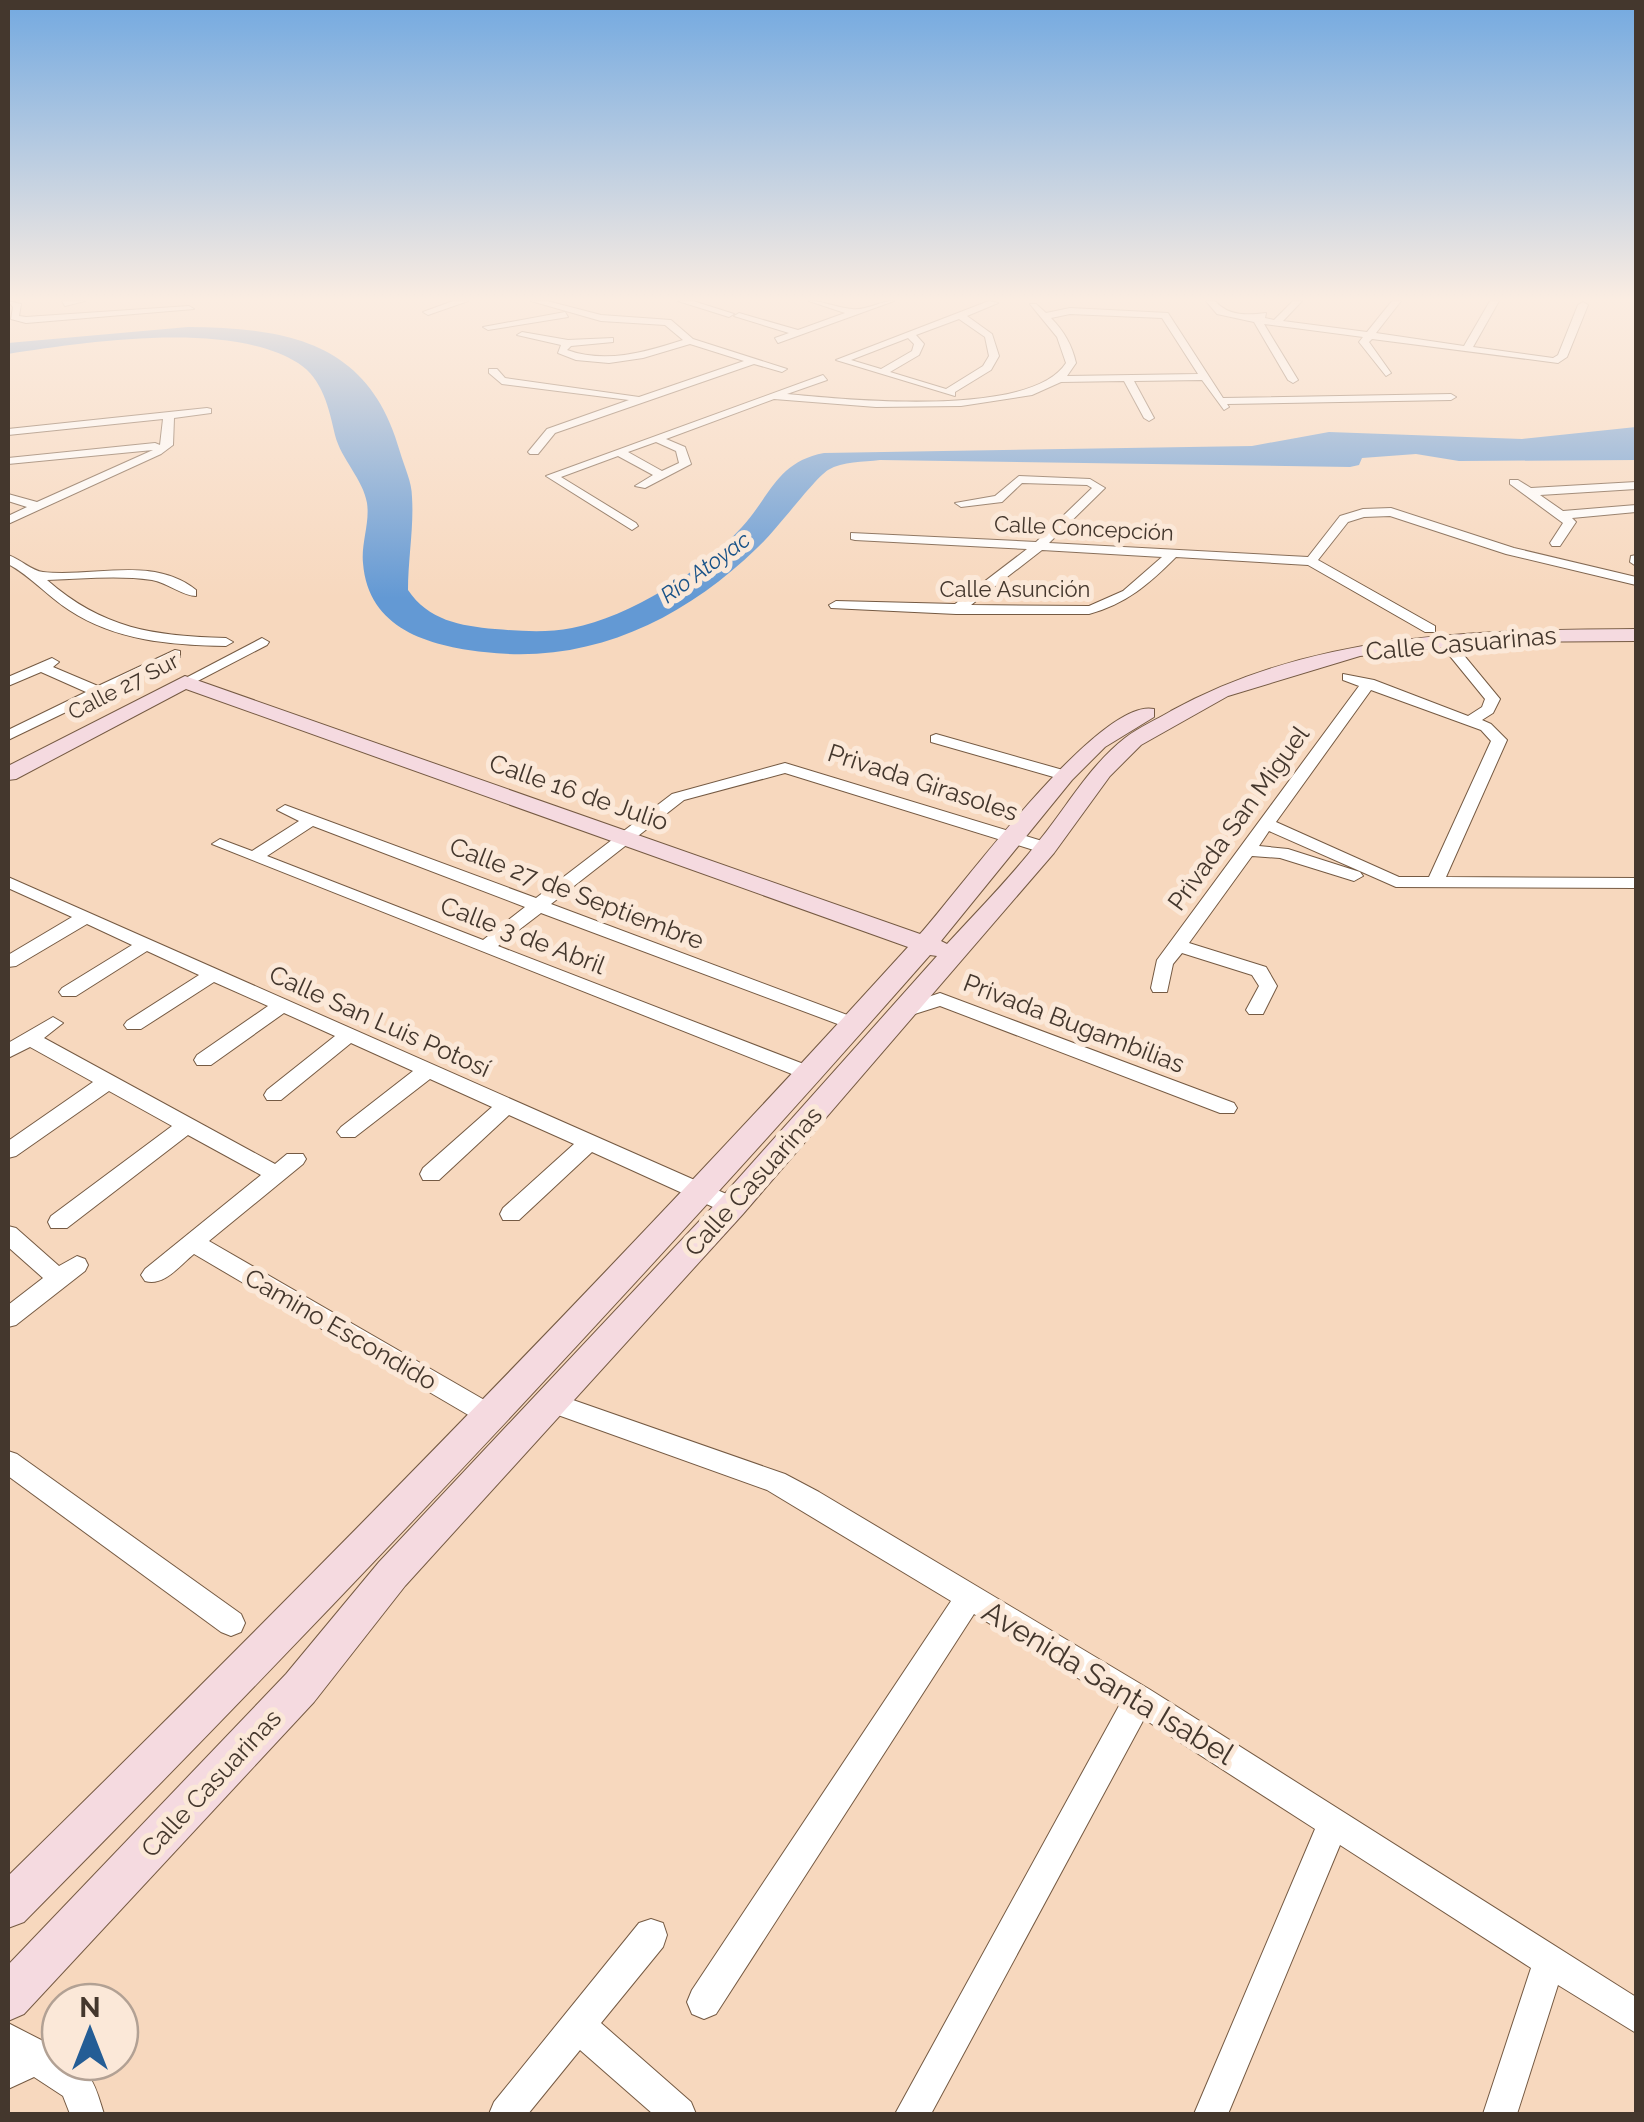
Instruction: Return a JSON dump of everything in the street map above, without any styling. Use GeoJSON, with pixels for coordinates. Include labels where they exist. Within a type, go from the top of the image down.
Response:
{"type":"FeatureCollection","features":[{"type":"Feature","properties":{"kind":"main road","name":"Calle Casuarinas"},"geometry":{"type":"LineString","coordinates":[[1031,843],[1064,774],[1098,742],[1216,679],[1304,650],[1437,634],[1636,624]]}},
{"type":"Feature","properties":{"kind":"main road","name":"Calle Casuarinas"},"geometry":{"type":"LineString","coordinates":[[8,1906],[266,1651],[700,1192],[851,1023],[939,949],[1031,843],[1134,741],[1222,692],[1292,667],[1437,634],[1636,635]]}},
{"type":"Feature","properties":{"kind":"main road","name":"Calle 27 Sur"},"geometry":{"type":"LineString","coordinates":[[8,774],[184,682]]}},
{"type":"Feature","properties":{"kind":"main road","name":"Calle 16 de Julio"},"geometry":{"type":"LineString","coordinates":[[184,682],[939,949]]}},
{"type":"Feature","properties":{"kind":"main road","name":"Calle Casuarinas"},"geometry":{"type":"LineString","coordinates":[[8,1998],[300,1688],[392,1574],[732,1206],[902,1012],[939,949]]}},
{"type":"Feature","properties":{"kind":"street"},"geometry":{"type":"LineString","coordinates":[[534,452],[551,431],[635,400]]}},
{"type":"Feature","properties":{"kind":"street"},"geometry":{"type":"LineString","coordinates":[[632,526],[552,476],[761,400]]}},
{"type":"Feature","properties":{"kind":"street"},"geometry":{"type":"LineString","coordinates":[[812,400],[852,404],[965,400]]}},
{"type":"Feature","properties":{"kind":"street"},"geometry":{"type":"LineString","coordinates":[[842,400],[852,404]]}},
{"type":"Feature","properties":{"kind":"street"},"geometry":{"type":"LineString","coordinates":[[1139,400],[1149,418]]}},
{"type":"Feature","properties":{"kind":"street"},"geometry":{"type":"LineString","coordinates":[[1220,400],[1222,404],[1352,400]]}},
{"type":"Feature","properties":{"kind":"street"},"geometry":{"type":"LineString","coordinates":[[8,432],[207,410]]}},
{"type":"Feature","properties":{"kind":"street"},"geometry":{"type":"LineString","coordinates":[[168,445],[170,415]]}},
{"type":"Feature","properties":{"kind":"street"},"geometry":{"type":"LineString","coordinates":[[641,486],[681,469],[686,458],[680,449],[655,438]]}},
{"type":"Feature","properties":{"kind":"street"},"geometry":{"type":"LineString","coordinates":[[8,461],[168,445]]}},
{"type":"Feature","properties":{"kind":"street"},"geometry":{"type":"LineString","coordinates":[[8,520],[168,445]]}},
{"type":"Feature","properties":{"kind":"street"},"geometry":{"type":"LineString","coordinates":[[618,451],[661,475]]}},
{"type":"Feature","properties":{"kind":"street"},"geometry":{"type":"LineString","coordinates":[[956,610],[1039,546],[1099,488],[1097,484],[1019,478],[998,500],[961,503]]}},
{"type":"Feature","properties":{"kind":"street"},"geometry":{"type":"LineString","coordinates":[[1514,482],[1570,523],[1556,543]]}},
{"type":"Feature","properties":{"kind":"street"},"geometry":{"type":"LineString","coordinates":[[1529,492],[1636,485]]}},
{"type":"Feature","properties":{"kind":"street"},"geometry":{"type":"LineString","coordinates":[[1620,486],[1636,498]]}},
{"type":"Feature","properties":{"kind":"street"},"geometry":{"type":"LineString","coordinates":[[8,497],[36,506]]}},
{"type":"Feature","properties":{"kind":"street"},"geometry":{"type":"LineString","coordinates":[[1560,514],[1636,509]]}},
{"type":"Feature","properties":{"kind":"street"},"geometry":{"type":"LineString","coordinates":[[1470,721],[1488,710],[1494,699],[1437,634],[1311,560],[1344,519],[1363,513],[1391,512],[1510,551],[1636,581]]}},
{"type":"Feature","properties":{"kind":"street","name":"Calle Concepción"},"geometry":{"type":"LineString","coordinates":[[856,536],[1311,560]]}},
{"type":"Feature","properties":{"kind":"street","name":"Calle Asunción"},"geometry":{"type":"LineString","coordinates":[[836,605],[956,610],[1107,608],[1126,598],[1174,552]]}},
{"type":"Feature","properties":{"kind":"street"},"geometry":{"type":"LineString","coordinates":[[8,559],[40,576],[67,603],[125,632],[178,641],[226,642]]}},
{"type":"Feature","properties":{"kind":"street"},"geometry":{"type":"LineString","coordinates":[[40,576],[147,575],[181,584],[191,593]]}},
{"type":"Feature","properties":{"kind":"street"},"geometry":{"type":"LineString","coordinates":[[906,624],[925,609]]}},
{"type":"Feature","properties":{"kind":"street","name":"Calle 27 Sur"},"geometry":{"type":"LineString","coordinates":[[184,682],[262,642]]}},
{"type":"Feature","properties":{"kind":"street"},"geometry":{"type":"LineString","coordinates":[[8,736],[176,654]]}},
{"type":"Feature","properties":{"kind":"street"},"geometry":{"type":"LineString","coordinates":[[8,682],[48,664],[98,692]]}},
{"type":"Feature","properties":{"kind":"street"},"geometry":{"type":"LineString","coordinates":[[1348,676],[1495,734],[1499,747],[1434,884]]}},
{"type":"Feature","properties":{"kind":"street","name":"Privada San Miguel"},"geometry":{"type":"LineString","coordinates":[[1160,988],[1164,964],[1176,946],[1368,683]]}},
{"type":"Feature","properties":{"kind":"street"},"geometry":{"type":"LineString","coordinates":[[936,739],[1064,774]]}},
{"type":"Feature","properties":{"kind":"street","name":"Privada Girasoles"},"geometry":{"type":"LineString","coordinates":[[621,837],[678,797],[706,786],[785,768],[1031,843]]}},
{"type":"Feature","properties":{"kind":"street","name":"Calle 27 de Septiembre"},"geometry":{"type":"LineString","coordinates":[[286,810],[851,1023]]}},
{"type":"Feature","properties":{"kind":"street"},"geometry":{"type":"LineString","coordinates":[[254,857],[311,820]]}},
{"type":"Feature","properties":{"kind":"street"},"geometry":{"type":"LineString","coordinates":[[1265,823],[1396,882]]}},
{"type":"Feature","properties":{"kind":"street"},"geometry":{"type":"LineString","coordinates":[[485,947],[621,837]]}},
{"type":"Feature","properties":{"kind":"street","name":"Calle 3 de Abril"},"geometry":{"type":"LineString","coordinates":[[220,844],[807,1073]]}},
{"type":"Feature","properties":{"kind":"street"},"geometry":{"type":"LineString","coordinates":[[1246,850],[1267,850],[1349,875],[1396,882],[1636,884]]}},
{"type":"Feature","properties":{"kind":"street","name":"Calle San Luis Potosí"},"geometry":{"type":"LineString","coordinates":[[13,890],[86,917],[732,1206]]}},
{"type":"Feature","properties":{"kind":"street"},"geometry":{"type":"LineString","coordinates":[[9,962],[86,917]]}},
{"type":"Feature","properties":{"kind":"street"},"geometry":{"type":"LineString","coordinates":[[69,992],[146,944]]}},
{"type":"Feature","properties":{"kind":"street"},"geometry":{"type":"LineString","coordinates":[[1176,946],[1259,971],[1268,986],[1256,1010]]}},
{"type":"Feature","properties":{"kind":"street"},"geometry":{"type":"LineString","coordinates":[[134,1025],[212,974]]}},
{"type":"Feature","properties":{"kind":"street","name":"Privada Bugambilias"},"geometry":{"type":"LineString","coordinates":[[902,1012],[940,999],[1228,1108]]}},
{"type":"Feature","properties":{"kind":"street"},"geometry":{"type":"LineString","coordinates":[[204,1060],[282,1005]]}},
{"type":"Feature","properties":{"kind":"street"},"geometry":{"type":"LineString","coordinates":[[8,1052],[53,1023]]}},
{"type":"Feature","properties":{"kind":"street"},"geometry":{"type":"LineString","coordinates":[[274,1095],[349,1035]]}},
{"type":"Feature","properties":{"kind":"street"},"geometry":{"type":"LineString","coordinates":[[30,1038],[276,1174]]}},
{"type":"Feature","properties":{"kind":"street"},"geometry":{"type":"LineString","coordinates":[[348,1132],[428,1070]]}},
{"type":"Feature","properties":{"kind":"street"},"geometry":{"type":"LineString","coordinates":[[8,1151],[107,1082]]}},
{"type":"Feature","properties":{"kind":"street"},"geometry":{"type":"LineString","coordinates":[[431,1174],[506,1106]]}},
{"type":"Feature","properties":{"kind":"street"},"geometry":{"type":"LineString","coordinates":[[59,1222],[186,1126]]}},
{"type":"Feature","properties":{"kind":"street"},"geometry":{"type":"LineString","coordinates":[[511,1214],[589,1142]]}},
{"type":"Feature","properties":{"kind":"street"},"geometry":{"type":"LineString","coordinates":[[153,1275],[295,1159]]}},
{"type":"Feature","properties":{"kind":"street"},"geometry":{"type":"LineString","coordinates":[[8,1234],[68,1272],[8,1318]]}},
{"type":"Feature","properties":{"kind":"street","name":"Camino Escondido"},"geometry":{"type":"LineString","coordinates":[[192,1242],[490,1416]]}},
{"type":"Feature","properties":{"kind":"street","name":"Avenida Santa Isabel"},"geometry":{"type":"LineString","coordinates":[[553,1403],[776,1482],[1139,1699],[1636,2016]]}},
{"type":"Feature","properties":{"kind":"street"},"geometry":{"type":"LineString","coordinates":[[8,1462],[231,1624]]}},
{"type":"Feature","properties":{"kind":"street"},"geometry":{"type":"LineString","coordinates":[[704,2002],[969,1598]]}},
{"type":"Feature","properties":{"kind":"street"},"geometry":{"type":"LineString","coordinates":[[912,2114],[1139,1699]]}},
{"type":"Feature","properties":{"kind":"street"},"geometry":{"type":"LineString","coordinates":[[1211,2114],[1333,1823]]}},
{"type":"Feature","properties":{"kind":"street"},"geometry":{"type":"LineString","coordinates":[[506,2114],[651,1935]]}},
{"type":"Feature","properties":{"kind":"street"},"geometry":{"type":"LineString","coordinates":[[1500,2114],[1549,1962]]}},
{"type":"Feature","properties":{"kind":"street"},"geometry":{"type":"LineString","coordinates":[[580,2027],[679,2114]]}},
{"type":"Feature","properties":{"kind":"street"},"geometry":{"type":"LineString","coordinates":[[17,2056],[76,2084],[87,2114]]}},
{"type":"Feature","properties":{"kind":"water","name":"Río Atoyac"},"geometry":{"type":"Polygon","coordinates":[[[325,400],[377,400],[386,415],[412,491],[408,590],[425,608],[446,620],[495,629],[572,628],[641,603],[726,544],[785,472],[808,457],[824,453],[1252,446],[1329,432],[1522,439],[1636,427],[1636,460],[1459,461],[1416,454],[1362,458],[1359,465],[1350,467],[880,460],[847,463],[822,475],[765,540],[728,574],[666,616],[597,644],[523,654],[484,652],[423,639],[389,619],[376,604],[367,586],[363,563],[368,510],[365,494],[338,444],[325,400]]]}}]}
